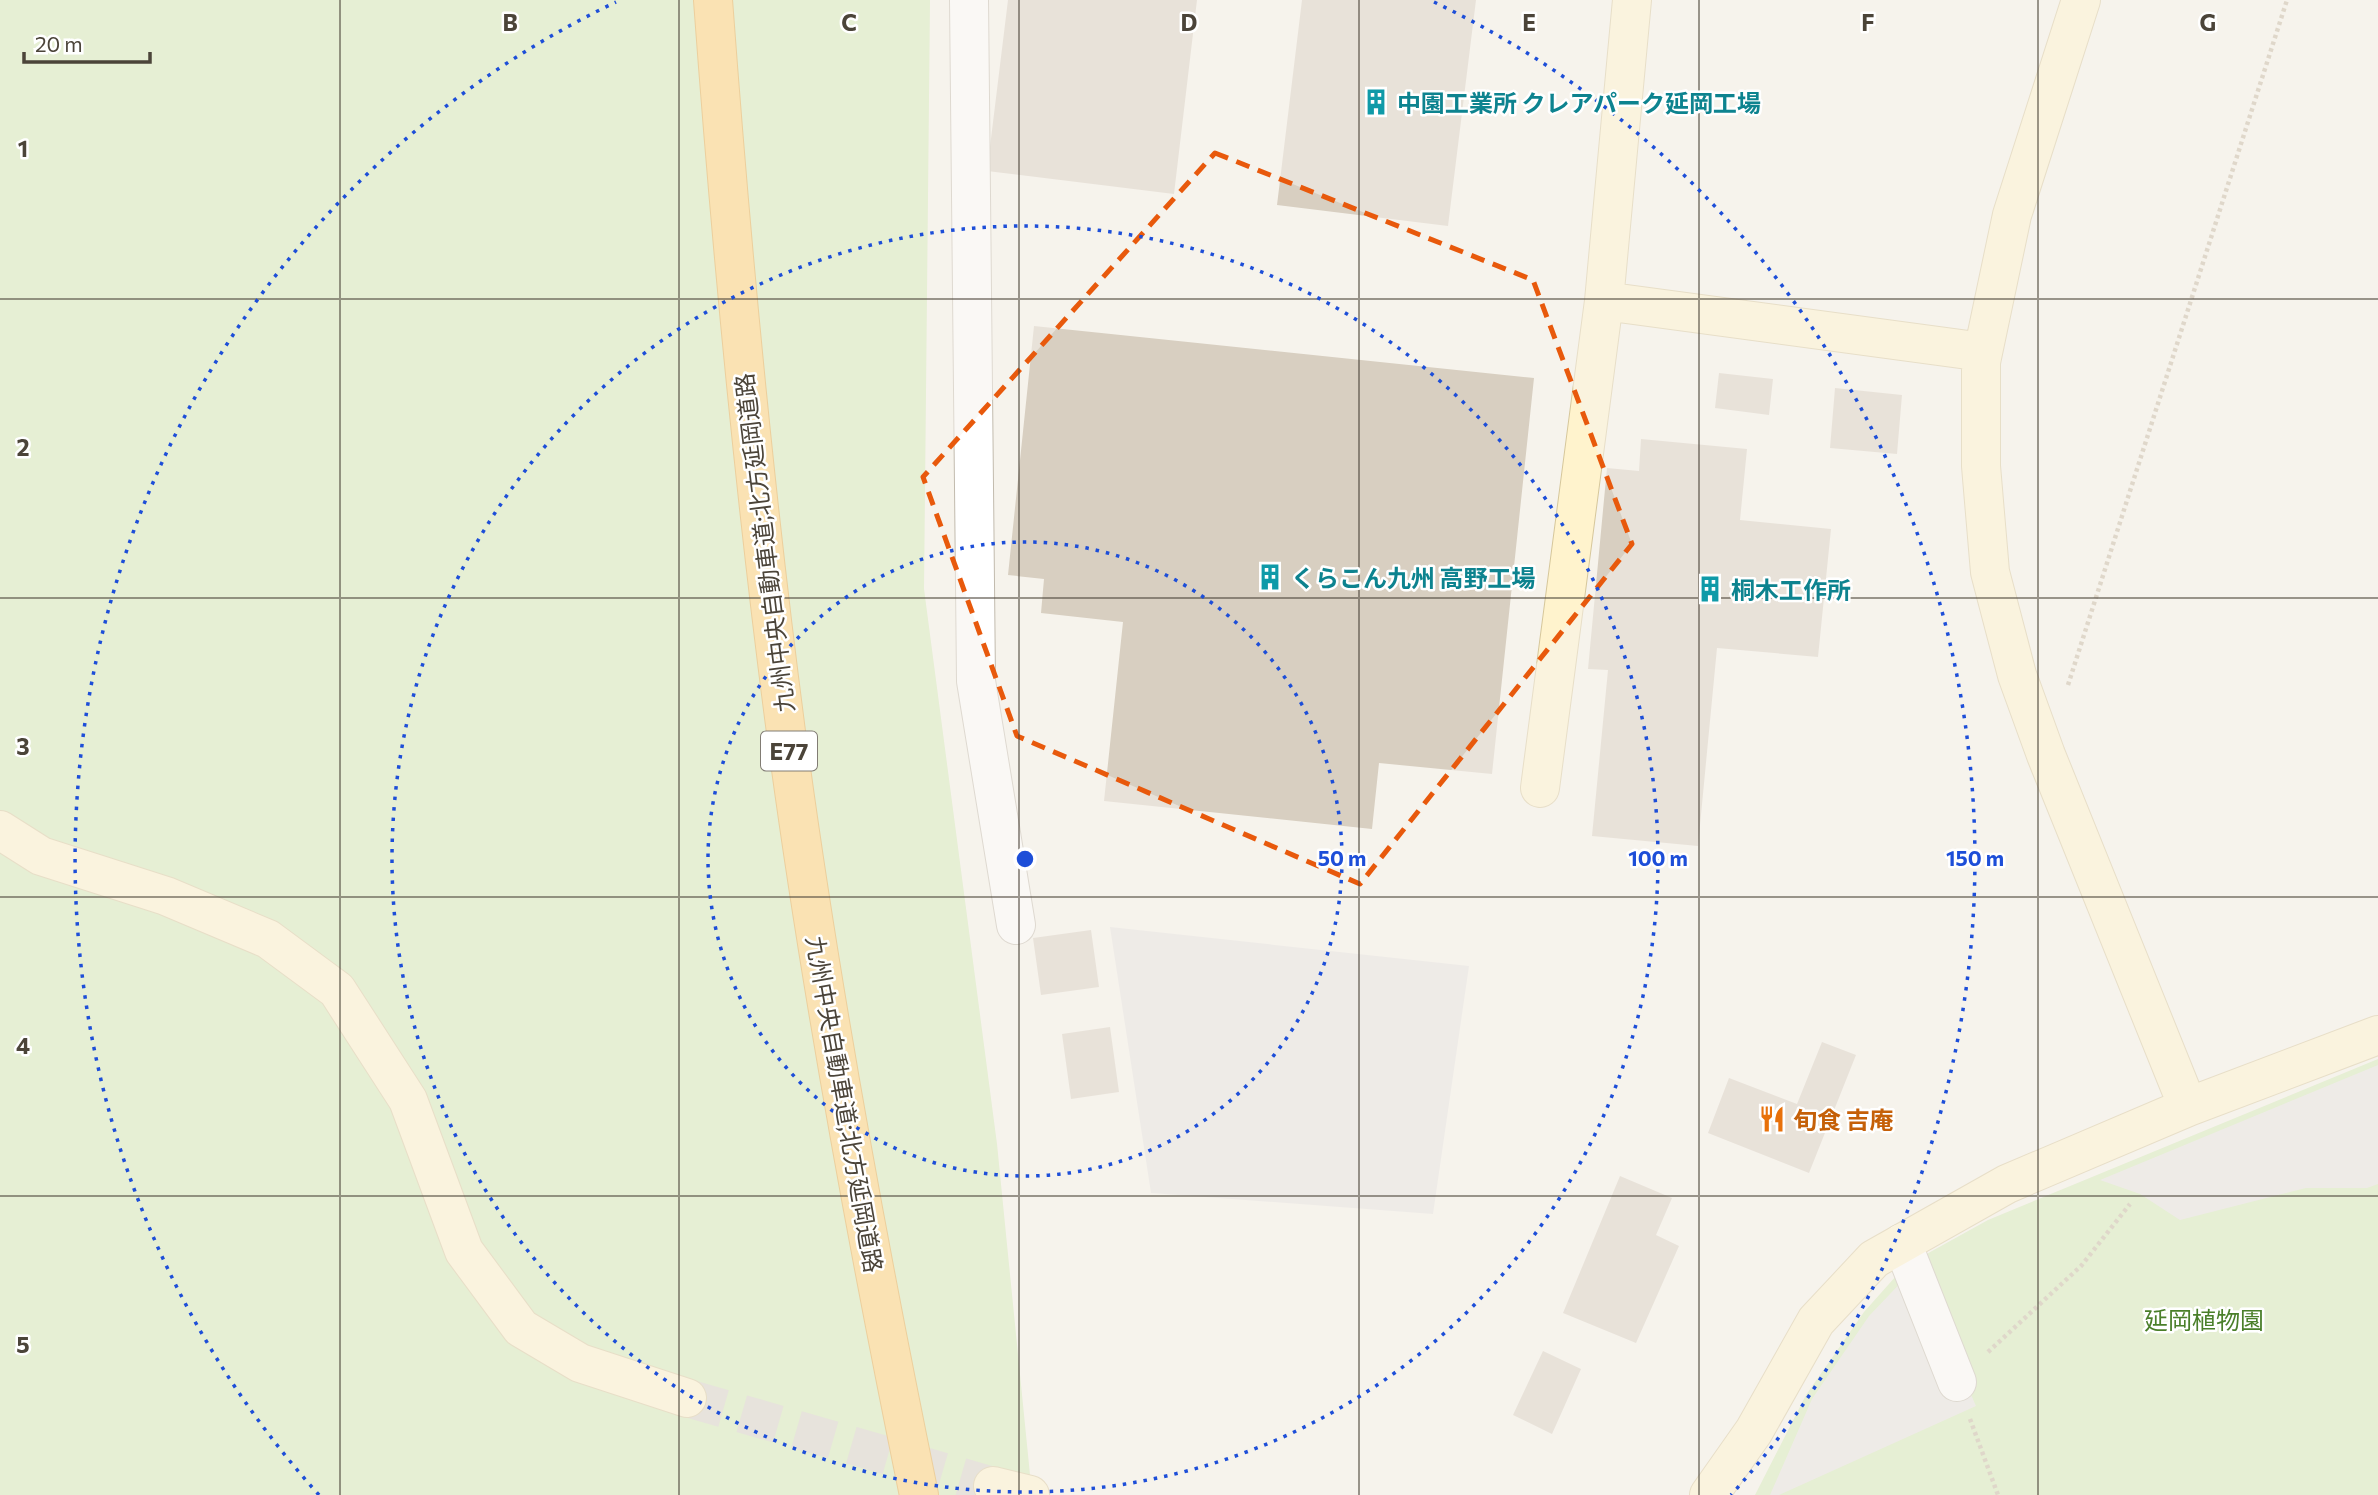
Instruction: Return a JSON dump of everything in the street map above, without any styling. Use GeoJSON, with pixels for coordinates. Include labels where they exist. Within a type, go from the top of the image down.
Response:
{"type":"FeatureCollection","features":[{"type":"Feature","properties":{"kind":"highway","name":"九州中央自動車道;北方延岡道路"},"geometry":{"type":"LineString","coordinates":[[713,0],[734,269],[755,481],[786,735],[830,1023],[874,1274],[919,1495]]}},
{"type":"Feature","properties":{"kind":"street"},"geometry":{"type":"LineString","coordinates":[[969,0],[976,681],[1016,925]]}},
{"type":"Feature","properties":{"kind":"street"},"geometry":{"type":"LineString","coordinates":[[1540,788],[1604,301],[1632,0]]}},
{"type":"Feature","properties":{"kind":"street"},"geometry":{"type":"LineString","coordinates":[[2081,0],[2012,215],[1981,362],[1981,466],[1990,572],[2017,675],[2046,755],[2188,1107]]}},
{"type":"Feature","properties":{"kind":"street"},"geometry":{"type":"LineString","coordinates":[[1604,301],[1983,352]]}},
{"type":"Feature","properties":{"kind":"street"},"geometry":{"type":"LineString","coordinates":[[0,830],[41,856],[166,896],[268,939],[337,990],[408,1100],[464,1251],[521,1328],[580,1363],[687,1398]]}},
{"type":"Feature","properties":{"kind":"street"},"geometry":{"type":"LineString","coordinates":[[1709,1495],[1754,1431],[1816,1321],[1874,1259],[2007,1184],[2188,1107],[2378,1035]]}},
{"type":"Feature","properties":{"kind":"street"},"geometry":{"type":"LineString","coordinates":[[1902,1243],[1957,1382]]}},
{"type":"Feature","properties":{"kind":"street"},"geometry":{"type":"LineString","coordinates":[[993,1486],[1030,1495]]}},
{"type":"Feature","properties":{"kind":"path"},"geometry":{"type":"LineString","coordinates":[[2071,696],[2067,684],[2287,0]]}},
{"type":"Feature","properties":{"kind":"path"},"geometry":{"type":"LineString","coordinates":[[1998,1495],[1957,1382],[2081,1266],[2130,1204]]}},
{"type":"Feature","properties":{"kind":"highlighted area"},"geometry":{"type":"Polygon","coordinates":[[[1215,153],[1533,280],[1632,544],[1360,884],[1017,736],[923,477],[1215,153]]]}},
{"type":"Feature","properties":{"kind":"green space"},"geometry":{"type":"Polygon","coordinates":[[[0,0],[930,0],[924,589],[997,1144],[1032,1495],[0,1495],[0,0]]]}},
{"type":"Feature","properties":{"kind":"green space","name":"延岡植物園"},"geometry":{"type":"Polygon","coordinates":[[[2378,1059],[2378,1495],[1755,1495],[1806,1395],[1864,1312],[1905,1266],[1988,1220],[2378,1059]]]}},
{"type":"Feature","properties":{"kind":"shaded area"},"geometry":{"type":"Polygon","coordinates":[[[1110,927],[1469,966],[1433,1214],[1151,1193],[1110,927]]]}},
{"type":"Feature","properties":{"kind":"shaded area"},"geometry":{"type":"Polygon","coordinates":[[[2378,1065],[2378,1184],[2367,1188],[2306,1188],[2180,1220],[2140,1194],[2100,1180],[2378,1065]]]}},
{"type":"Feature","properties":{"kind":"shaded area"},"geometry":{"type":"Polygon","coordinates":[[[1910,1273],[1976,1406],[1779,1495],[1770,1495],[1812,1399],[1869,1316],[1910,1273]]]}},
{"type":"Feature","properties":{"kind":"building"},"geometry":{"type":"Polygon","coordinates":[[[1008,0],[1197,0],[1174,194],[987,171],[1008,0]]]}},
{"type":"Feature","properties":{"kind":"building","name":"中園工業所 クレアパーク延岡工場"},"geometry":{"type":"Polygon","coordinates":[[[1302,0],[1476,0],[1448,226],[1277,205],[1302,0]]]}},
{"type":"Feature","properties":{"kind":"building","name":"くらこん九州 高野工場"},"geometry":{"type":"Polygon","coordinates":[[[1034,326],[1534,378],[1492,774],[1379,763],[1372,829],[1104,801],[1123,622],[1041,613],[1044,579],[1008,575],[1034,326]]]}},
{"type":"Feature","properties":{"kind":"building"},"geometry":{"type":"Polygon","coordinates":[[[1719,373],[1773,379],[1769,415],[1715,408],[1719,373]]]}},
{"type":"Feature","properties":{"kind":"building"},"geometry":{"type":"Polygon","coordinates":[[[1835,388],[1902,395],[1897,454],[1830,448],[1835,388]]]}},
{"type":"Feature","properties":{"kind":"building","name":"桐木工作所"},"geometry":{"type":"Polygon","coordinates":[[[1641,439],[1747,449],[1740,520],[1831,529],[1818,657],[1717,648],[1698,846],[1592,836],[1608,670],[1588,669],[1607,468],[1639,471],[1641,439]]]}},
{"type":"Feature","properties":{"kind":"building"},"geometry":{"type":"Polygon","coordinates":[[[1091,930],[1099,987],[1041,995],[1033,938],[1091,930]]]}},
{"type":"Feature","properties":{"kind":"building"},"geometry":{"type":"Polygon","coordinates":[[[1110,1027],[1119,1092],[1071,1099],[1062,1034],[1110,1027]]]}},
{"type":"Feature","properties":{"kind":"building","name":"旬食 吉庵"},"geometry":{"type":"Polygon","coordinates":[[[1822,1042],[1856,1055],[1809,1173],[1708,1133],[1729,1078],[1797,1104],[1822,1042]]]}},
{"type":"Feature","properties":{"kind":"building"},"geometry":{"type":"Polygon","coordinates":[[[1620,1176],[1672,1198],[1656,1235],[1679,1246],[1636,1343],[1563,1313],[1620,1176]]]}},
{"type":"Feature","properties":{"kind":"building"},"geometry":{"type":"Polygon","coordinates":[[[1543,1351],[1581,1369],[1552,1434],[1513,1415],[1543,1351]]]}},
{"type":"Feature","properties":{"kind":"tunnel"},"geometry":{"type":"LineString","coordinates":[[687,1398],[993,1486]]}},
{"type":"Feature","properties":{"kind":"place","name":"中園工業所 クレアパーク延岡工場"},"geometry":{"type":"Point","coordinates":[1376,102]}},
{"type":"Feature","properties":{"kind":"place","name":"くらこん九州 高野工場"},"geometry":{"type":"Point","coordinates":[1270,577]}},
{"type":"Feature","properties":{"kind":"place","name":"桐木工作所"},"geometry":{"type":"Point","coordinates":[1710,589]}},
{"type":"Feature","properties":{"kind":"place","name":"旬食 吉庵"},"geometry":{"type":"Point","coordinates":[1772,1119]}}]}
